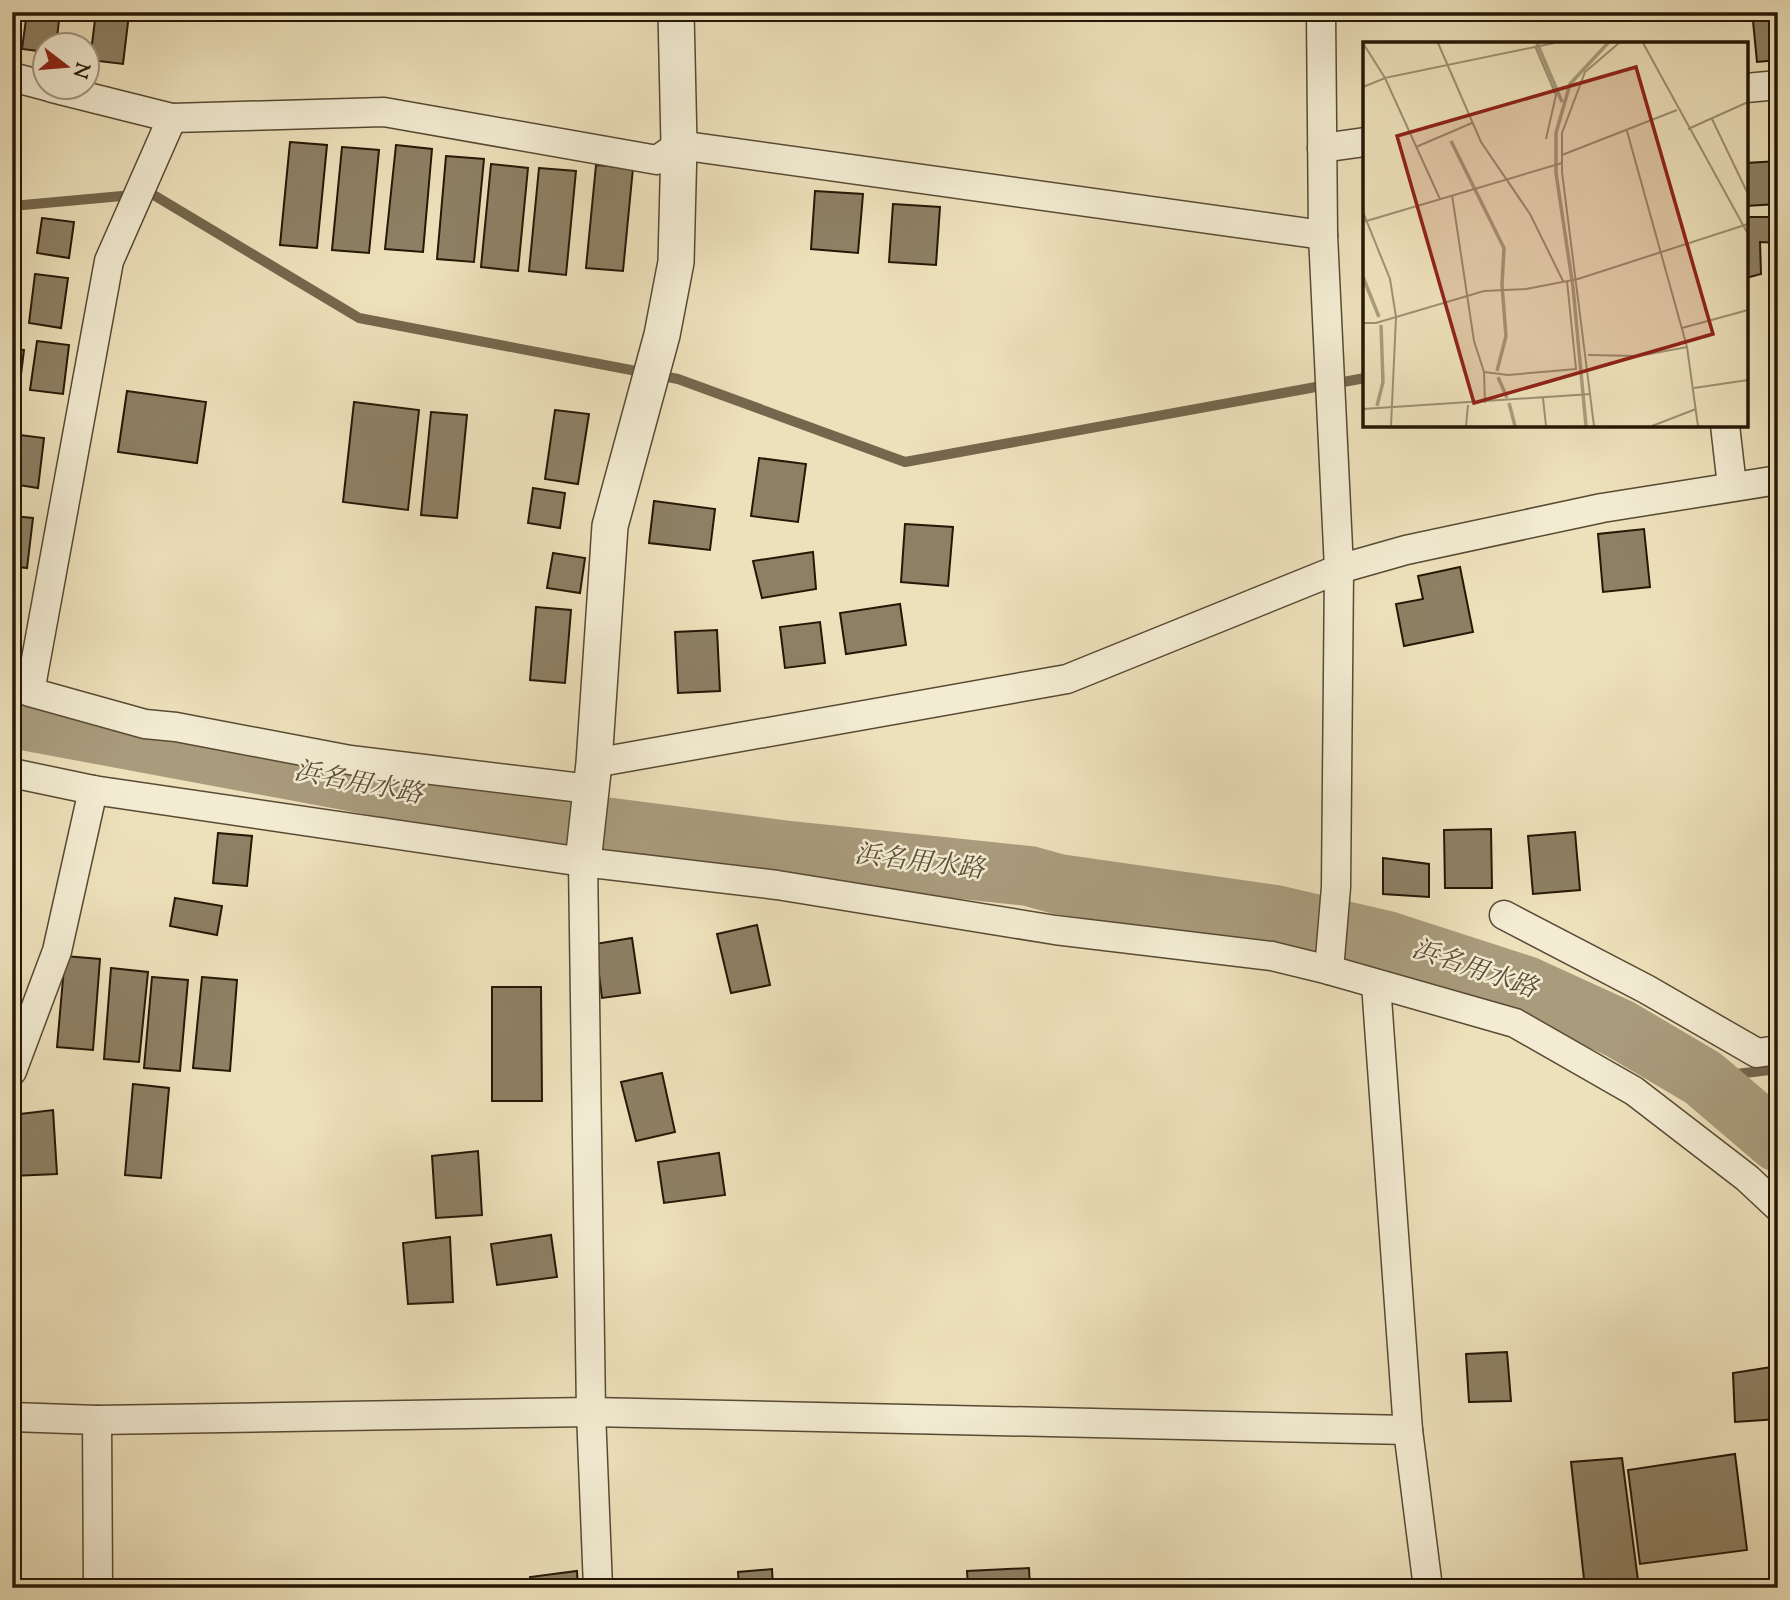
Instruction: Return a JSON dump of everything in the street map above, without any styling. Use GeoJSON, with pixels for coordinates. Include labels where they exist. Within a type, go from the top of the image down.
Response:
{"type":"FeatureCollection","features":[{"type":"Feature","properties":{"kind":"street"},"geometry":{"type":"LineString","coordinates":[[598,1588],[591,1412],[584,853],[610,526],[657,352],[676,262],[679,145],[676,12]]}},
{"type":"Feature","properties":{"kind":"street"},"geometry":{"type":"LineString","coordinates":[[1321,12],[1323,235],[1339,569],[1336,887],[1330,957]]}},
{"type":"Feature","properties":{"kind":"street"},"geometry":{"type":"LineString","coordinates":[[12,77],[32,82]]}},
{"type":"Feature","properties":{"kind":"street"},"geometry":{"type":"LineString","coordinates":[[1748,88],[1778,85]]}},
{"type":"Feature","properties":{"kind":"street"},"geometry":{"type":"LineString","coordinates":[[102,100],[172,118],[384,112],[657,160],[679,145],[1323,235]]}},
{"type":"Feature","properties":{"kind":"street"},"geometry":{"type":"LineString","coordinates":[[172,118],[109,261],[30,692],[145,724],[176,727],[350,760],[591,784],[1067,680],[1339,569],[1405,550],[1602,508],[1778,480]]}},
{"type":"Feature","properties":{"kind":"street"},"geometry":{"type":"LineString","coordinates":[[1322,148],[1363,142]]}},
{"type":"Feature","properties":{"kind":"street"},"geometry":{"type":"LineString","coordinates":[[1725,427],[1732,486]]}},
{"type":"Feature","properties":{"kind":"street"},"geometry":{"type":"LineString","coordinates":[[12,773],[93,790],[584,853],[1055,930],[1272,956],[1330,957],[1376,984],[1515,1023],[1634,1091],[1747,1178],[1778,1207]]}},
{"type":"Feature","properties":{"kind":"street"},"geometry":{"type":"LineString","coordinates":[[12,1070],[57,951],[93,790]]}},
{"type":"Feature","properties":{"kind":"street"},"geometry":{"type":"LineString","coordinates":[[1504,915],[1646,989],[1757,1053],[1778,1050]]}},
{"type":"Feature","properties":{"kind":"street"},"geometry":{"type":"LineString","coordinates":[[1376,984],[1408,1430],[1429,1588]]}},
{"type":"Feature","properties":{"kind":"street"},"geometry":{"type":"LineString","coordinates":[[12,1417],[97,1420],[591,1412],[1408,1430]]}},
{"type":"Feature","properties":{"kind":"street"},"geometry":{"type":"LineString","coordinates":[[97,1420],[99,1588]]}},
{"type":"Feature","properties":{"kind":"building"},"geometry":{"type":"Polygon","coordinates":[[[27,12],[60,12],[58,32],[32,32],[32,50],[22,49],[27,12]]]}},
{"type":"Feature","properties":{"kind":"building"},"geometry":{"type":"Polygon","coordinates":[[[96,12],[129,14],[123,64],[102,61],[102,32],[94,32],[96,12]]]}},
{"type":"Feature","properties":{"kind":"building"},"geometry":{"type":"Polygon","coordinates":[[[1778,19],[1778,60],[1757,62],[1753,21],[1778,19]]]}},
{"type":"Feature","properties":{"kind":"building"},"geometry":{"type":"Polygon","coordinates":[[[290,142],[327,145],[317,248],[280,245],[290,142]]]}},
{"type":"Feature","properties":{"kind":"building"},"geometry":{"type":"Polygon","coordinates":[[[396,145],[432,149],[423,252],[385,249],[396,145]]]}},
{"type":"Feature","properties":{"kind":"building"},"geometry":{"type":"Polygon","coordinates":[[[342,147],[379,150],[369,253],[332,250],[342,147]]]}},
{"type":"Feature","properties":{"kind":"building"},"geometry":{"type":"Polygon","coordinates":[[[446,156],[484,159],[474,262],[437,259],[446,156]]]}},
{"type":"Feature","properties":{"kind":"building"},"geometry":{"type":"Polygon","coordinates":[[[1778,161],[1778,204],[1748,206],[1748,163],[1778,161]]]}},
{"type":"Feature","properties":{"kind":"building"},"geometry":{"type":"Polygon","coordinates":[[[491,164],[528,168],[518,271],[481,267],[491,164]]]}},
{"type":"Feature","properties":{"kind":"building"},"geometry":{"type":"Polygon","coordinates":[[[596,165],[633,168],[623,271],[586,268],[596,165]]]}},
{"type":"Feature","properties":{"kind":"building"},"geometry":{"type":"Polygon","coordinates":[[[539,168],[576,171],[566,275],[529,271],[539,168]]]}},
{"type":"Feature","properties":{"kind":"building"},"geometry":{"type":"Polygon","coordinates":[[[815,191],[863,194],[858,253],[811,249],[815,191]]]}},
{"type":"Feature","properties":{"kind":"building"},"geometry":{"type":"Polygon","coordinates":[[[893,204],[940,207],[936,265],[889,262],[893,204]]]}},
{"type":"Feature","properties":{"kind":"building"},"geometry":{"type":"Polygon","coordinates":[[[1748,217],[1778,217],[1778,243],[1760,242],[1761,274],[1748,277],[1748,217]]]}},
{"type":"Feature","properties":{"kind":"building"},"geometry":{"type":"Polygon","coordinates":[[[42,218],[74,222],[69,258],[37,253],[42,218]]]}},
{"type":"Feature","properties":{"kind":"building"},"geometry":{"type":"Polygon","coordinates":[[[35,274],[68,278],[61,328],[29,323],[35,274]]]}},
{"type":"Feature","properties":{"kind":"building"},"geometry":{"type":"Polygon","coordinates":[[[37,341],[69,345],[63,394],[30,390],[37,341]]]}},
{"type":"Feature","properties":{"kind":"building"},"geometry":{"type":"Polygon","coordinates":[[[12,348],[24,350],[18,399],[12,399],[12,348]]]}},
{"type":"Feature","properties":{"kind":"building"},"geometry":{"type":"Polygon","coordinates":[[[127,391],[206,402],[197,463],[118,452],[127,391]]]}},
{"type":"Feature","properties":{"kind":"building"},"geometry":{"type":"Polygon","coordinates":[[[354,402],[419,410],[408,510],[343,502],[354,402]]]}},
{"type":"Feature","properties":{"kind":"building"},"geometry":{"type":"Polygon","coordinates":[[[555,410],[589,414],[578,484],[545,479],[555,410]]]}},
{"type":"Feature","properties":{"kind":"building"},"geometry":{"type":"Polygon","coordinates":[[[431,412],[467,415],[457,518],[421,515],[431,412]]]}},
{"type":"Feature","properties":{"kind":"building"},"geometry":{"type":"Polygon","coordinates":[[[12,434],[44,438],[38,488],[12,484],[12,434]]]}},
{"type":"Feature","properties":{"kind":"building"},"geometry":{"type":"Polygon","coordinates":[[[759,458],[806,464],[798,522],[751,516],[759,458]]]}},
{"type":"Feature","properties":{"kind":"building"},"geometry":{"type":"Polygon","coordinates":[[[533,488],[565,493],[560,528],[528,523],[533,488]]]}},
{"type":"Feature","properties":{"kind":"building"},"geometry":{"type":"Polygon","coordinates":[[[654,501],[715,509],[710,550],[649,543],[654,501]]]}},
{"type":"Feature","properties":{"kind":"building"},"geometry":{"type":"Polygon","coordinates":[[[12,516],[33,518],[27,568],[12,566],[12,516]]]}},
{"type":"Feature","properties":{"kind":"building"},"geometry":{"type":"Polygon","coordinates":[[[905,524],[953,527],[948,586],[901,582],[905,524]]]}},
{"type":"Feature","properties":{"kind":"building"},"geometry":{"type":"Polygon","coordinates":[[[1644,529],[1650,587],[1603,592],[1598,534],[1644,529]]]}},
{"type":"Feature","properties":{"kind":"building"},"geometry":{"type":"Polygon","coordinates":[[[813,552],[816,589],[762,598],[753,561],[813,552]]]}},
{"type":"Feature","properties":{"kind":"building"},"geometry":{"type":"Polygon","coordinates":[[[553,553],[585,558],[580,593],[547,588],[553,553]]]}},
{"type":"Feature","properties":{"kind":"building"},"geometry":{"type":"Polygon","coordinates":[[[1460,567],[1473,632],[1404,646],[1396,604],[1423,599],[1418,576],[1460,567]]]}},
{"type":"Feature","properties":{"kind":"building"},"geometry":{"type":"Polygon","coordinates":[[[900,604],[906,645],[846,654],[840,613],[900,604]]]}},
{"type":"Feature","properties":{"kind":"building"},"geometry":{"type":"Polygon","coordinates":[[[536,607],[571,610],[565,683],[530,680],[536,607]]]}},
{"type":"Feature","properties":{"kind":"building"},"geometry":{"type":"Polygon","coordinates":[[[12,609],[21,611],[14,660],[12,659],[12,609]]]}},
{"type":"Feature","properties":{"kind":"building"},"geometry":{"type":"Polygon","coordinates":[[[820,622],[825,663],[785,668],[780,627],[820,622]]]}},
{"type":"Feature","properties":{"kind":"building"},"geometry":{"type":"Polygon","coordinates":[[[717,630],[720,691],[678,693],[675,632],[717,630]]]}},
{"type":"Feature","properties":{"kind":"building"},"geometry":{"type":"Polygon","coordinates":[[[1491,829],[1492,888],[1445,888],[1444,830],[1491,829]]]}},
{"type":"Feature","properties":{"kind":"building"},"geometry":{"type":"Polygon","coordinates":[[[1575,832],[1580,890],[1533,894],[1528,836],[1575,832]]]}},
{"type":"Feature","properties":{"kind":"building"},"geometry":{"type":"Polygon","coordinates":[[[218,833],[252,836],[247,886],[213,883],[218,833]]]}},
{"type":"Feature","properties":{"kind":"building"},"geometry":{"type":"Polygon","coordinates":[[[1383,858],[1429,864],[1429,897],[1383,894],[1383,858]]]}},
{"type":"Feature","properties":{"kind":"building"},"geometry":{"type":"Polygon","coordinates":[[[175,898],[222,906],[217,935],[170,926],[175,898]]]}},
{"type":"Feature","properties":{"kind":"building"},"geometry":{"type":"Polygon","coordinates":[[[757,925],[770,985],[731,993],[717,934],[757,925]]]}},
{"type":"Feature","properties":{"kind":"building"},"geometry":{"type":"Polygon","coordinates":[[[632,938],[640,993],[602,998],[595,944],[632,938]]]}},
{"type":"Feature","properties":{"kind":"building"},"geometry":{"type":"Polygon","coordinates":[[[65,956],[100,959],[93,1050],[57,1047],[65,956]]]}},
{"type":"Feature","properties":{"kind":"building"},"geometry":{"type":"Polygon","coordinates":[[[111,968],[148,972],[139,1062],[104,1059],[111,968]]]}},
{"type":"Feature","properties":{"kind":"building"},"geometry":{"type":"Polygon","coordinates":[[[152,977],[188,980],[180,1071],[144,1068],[152,977]]]}},
{"type":"Feature","properties":{"kind":"building"},"geometry":{"type":"Polygon","coordinates":[[[202,977],[237,980],[230,1071],[193,1068],[202,977]]]}},
{"type":"Feature","properties":{"kind":"building"},"geometry":{"type":"Polygon","coordinates":[[[492,987],[541,987],[542,1101],[492,1101],[492,987]]]}},
{"type":"Feature","properties":{"kind":"building"},"geometry":{"type":"Polygon","coordinates":[[[662,1073],[675,1132],[636,1141],[621,1082],[662,1073]]]}},
{"type":"Feature","properties":{"kind":"building"},"geometry":{"type":"Polygon","coordinates":[[[133,1084],[169,1088],[161,1178],[125,1175],[133,1084]]]}},
{"type":"Feature","properties":{"kind":"building"},"geometry":{"type":"Polygon","coordinates":[[[53,1110],[57,1174],[12,1176],[12,1115],[53,1110]]]}},
{"type":"Feature","properties":{"kind":"building"},"geometry":{"type":"Polygon","coordinates":[[[478,1151],[482,1215],[436,1218],[432,1156],[478,1151]]]}},
{"type":"Feature","properties":{"kind":"building"},"geometry":{"type":"Polygon","coordinates":[[[719,1153],[725,1195],[664,1203],[658,1162],[719,1153]]]}},
{"type":"Feature","properties":{"kind":"building"},"geometry":{"type":"Polygon","coordinates":[[[551,1235],[557,1277],[497,1285],[491,1244],[551,1235]]]}},
{"type":"Feature","properties":{"kind":"building"},"geometry":{"type":"Polygon","coordinates":[[[450,1237],[453,1302],[408,1304],[403,1243],[450,1237]]]}},
{"type":"Feature","properties":{"kind":"building"},"geometry":{"type":"Polygon","coordinates":[[[1507,1352],[1511,1401],[1469,1402],[1466,1354],[1507,1352]]]}},
{"type":"Feature","properties":{"kind":"building"},"geometry":{"type":"Polygon","coordinates":[[[1778,1366],[1778,1419],[1735,1422],[1733,1373],[1778,1366]]]}},
{"type":"Feature","properties":{"kind":"building"},"geometry":{"type":"Polygon","coordinates":[[[1735,1454],[1747,1550],[1640,1564],[1628,1470],[1735,1454]]]}},
{"type":"Feature","properties":{"kind":"building"},"geometry":{"type":"Polygon","coordinates":[[[1622,1458],[1639,1588],[1585,1588],[1571,1462],[1622,1458]]]}},
{"type":"Feature","properties":{"kind":"building"},"geometry":{"type":"Polygon","coordinates":[[[1029,1568],[1030,1588],[968,1588],[967,1571],[1029,1568]]]}},
{"type":"Feature","properties":{"kind":"building"},"geometry":{"type":"Polygon","coordinates":[[[772,1569],[773,1588],[739,1588],[738,1572],[772,1569]]]}},
{"type":"Feature","properties":{"kind":"building"},"geometry":{"type":"Polygon","coordinates":[[[577,1571],[578,1588],[531,1588],[530,1577],[577,1571]]]}},
{"type":"Feature","properties":{"kind":"waterway"},"geometry":{"type":"LineString","coordinates":[[152,194],[359,318],[678,379],[905,462],[1363,378]]}},
{"type":"Feature","properties":{"kind":"waterway"},"geometry":{"type":"LineString","coordinates":[[12,206],[122,196]]}},
{"type":"Feature","properties":{"kind":"waterway","name":"浜名用水路"},"geometry":{"type":"LineString","coordinates":[[12,718],[506,810],[542,819],[781,850],[1029,876],[1058,884],[1275,915],[1387,941],[1526,986],[1620,1029],[1703,1078],[1778,1142]]}},
{"type":"Feature","properties":{"kind":"waterway"},"geometry":{"type":"LineString","coordinates":[[1703,1078],[1778,1069]]}}]}
